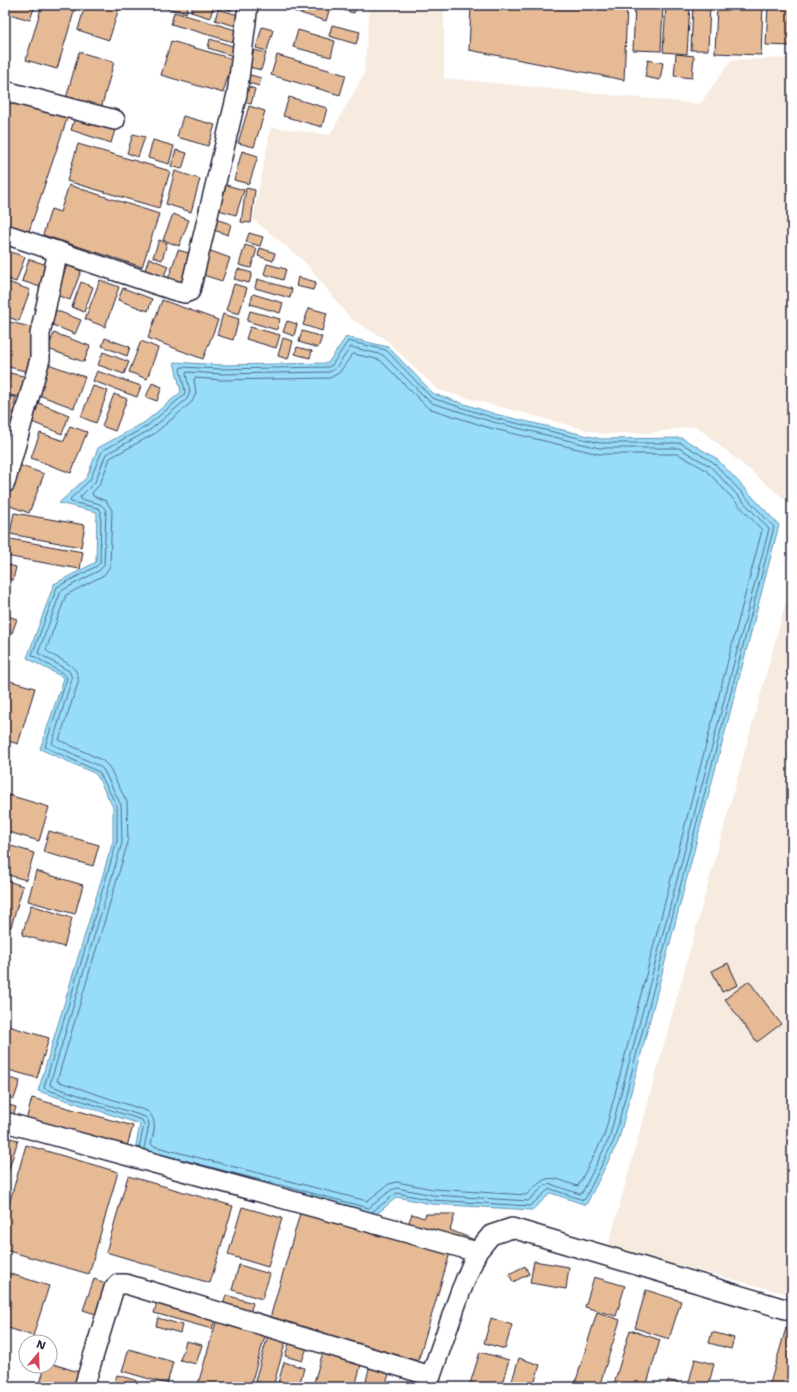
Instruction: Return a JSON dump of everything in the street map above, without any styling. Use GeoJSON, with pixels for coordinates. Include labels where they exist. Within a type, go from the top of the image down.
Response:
{"type":"FeatureCollection","features":[{"type":"Feature","properties":{"kind":"street"},"geometry":{"type":"LineString","coordinates":[[5,234],[173,290],[185,293],[190,291],[237,94],[248,5]]}},
{"type":"Feature","properties":{"kind":"street"},"geometry":{"type":"LineString","coordinates":[[5,91],[115,120]]}},
{"type":"Feature","properties":{"kind":"street"},"geometry":{"type":"LineString","coordinates":[[5,483],[40,360],[40,334],[58,251]]}},
{"type":"Feature","properties":{"kind":"street"},"geometry":{"type":"LineString","coordinates":[[5,1122],[477,1252]]}},
{"type":"Feature","properties":{"kind":"street"},"geometry":{"type":"LineString","coordinates":[[84,1387],[114,1288],[118,1284],[126,1284],[429,1381],[460,1293],[477,1252],[491,1235],[512,1228],[792,1311]]}},
{"type":"Feature","properties":{"kind":"shaded area"},"geometry":{"type":"Polygon","coordinates":[[[370,5],[444,5],[444,78],[700,104],[731,60],[792,58],[792,505],[696,426],[658,432],[602,434],[438,390],[385,339],[351,319],[305,262],[253,219],[271,127],[330,135],[364,74],[370,5]]]}},
{"type":"Feature","properties":{"kind":"shaded area"},"geometry":{"type":"Polygon","coordinates":[[[792,580],[792,1295],[608,1247],[792,580]]]}},
{"type":"Feature","properties":{"kind":"water"},"geometry":{"type":"Polygon","coordinates":[[[346,337],[388,347],[434,394],[495,414],[601,439],[682,438],[716,458],[779,525],[618,1142],[586,1205],[551,1193],[532,1210],[431,1204],[397,1197],[372,1218],[134,1156],[140,1124],[38,1091],[113,841],[113,807],[96,774],[40,749],[64,678],[27,658],[54,584],[96,562],[97,512],[59,503],[87,477],[98,448],[145,422],[181,392],[174,362],[222,365],[328,363],[346,337]]]}},
{"type":"Feature","properties":{"kind":"building"},"geometry":{"type":"Polygon","coordinates":[[[8,5],[35,5],[30,20],[6,13],[8,5]]]}},
{"type":"Feature","properties":{"kind":"building"},"geometry":{"type":"Polygon","coordinates":[[[42,5],[76,5],[57,69],[26,60],[42,5]]]}},
{"type":"Feature","properties":{"kind":"building"},"geometry":{"type":"Polygon","coordinates":[[[85,5],[120,5],[109,40],[78,30],[85,5]]]}},
{"type":"Feature","properties":{"kind":"building"},"geometry":{"type":"Polygon","coordinates":[[[155,5],[188,5],[186,13],[155,5]]]}},
{"type":"Feature","properties":{"kind":"building"},"geometry":{"type":"Polygon","coordinates":[[[193,5],[206,5],[213,7],[210,18],[191,12],[193,5]]]}},
{"type":"Feature","properties":{"kind":"building"},"geometry":{"type":"Polygon","coordinates":[[[213,5],[233,5],[231,10],[213,5]]]}},
{"type":"Feature","properties":{"kind":"building"},"geometry":{"type":"Polygon","coordinates":[[[295,5],[324,5],[330,7],[326,21],[293,11],[295,5]]]}},
{"type":"Feature","properties":{"kind":"building"},"geometry":{"type":"Polygon","coordinates":[[[336,5],[357,5],[354,13],[335,8],[336,5]]]}},
{"type":"Feature","properties":{"kind":"building"},"geometry":{"type":"Polygon","coordinates":[[[471,5],[627,5],[624,80],[469,50],[471,5]]]}},
{"type":"Feature","properties":{"kind":"building"},"geometry":{"type":"Polygon","coordinates":[[[635,5],[663,5],[661,51],[633,50],[635,5]]]}},
{"type":"Feature","properties":{"kind":"building"},"geometry":{"type":"Polygon","coordinates":[[[666,5],[690,5],[687,54],[663,52],[666,5]]]}},
{"type":"Feature","properties":{"kind":"building"},"geometry":{"type":"Polygon","coordinates":[[[693,5],[710,5],[708,50],[691,50],[693,5]]]}},
{"type":"Feature","properties":{"kind":"building"},"geometry":{"type":"Polygon","coordinates":[[[717,5],[763,5],[761,55],[715,53],[717,5]]]}},
{"type":"Feature","properties":{"kind":"building"},"geometry":{"type":"Polygon","coordinates":[[[768,5],[792,5],[792,46],[766,45],[768,5]]]}},
{"type":"Feature","properties":{"kind":"building"},"geometry":{"type":"Polygon","coordinates":[[[218,9],[245,17],[242,28],[215,20],[218,9]]]}},
{"type":"Feature","properties":{"kind":"building"},"geometry":{"type":"Polygon","coordinates":[[[174,12],[236,30],[233,42],[171,24],[174,12]]]}},
{"type":"Feature","properties":{"kind":"building"},"geometry":{"type":"Polygon","coordinates":[[[332,25],[360,32],[356,44],[329,36],[332,25]]]}},
{"type":"Feature","properties":{"kind":"building"},"geometry":{"type":"Polygon","coordinates":[[[262,27],[273,30],[267,51],[256,48],[262,27]]]}},
{"type":"Feature","properties":{"kind":"building"},"geometry":{"type":"Polygon","coordinates":[[[298,30],[335,41],[331,57],[293,47],[298,30]]]}},
{"type":"Feature","properties":{"kind":"building"},"geometry":{"type":"Polygon","coordinates":[[[210,39],[236,47],[233,56],[208,48],[210,39]]]}},
{"type":"Feature","properties":{"kind":"building"},"geometry":{"type":"Polygon","coordinates":[[[171,41],[233,59],[223,93],[161,75],[171,41]]]}},
{"type":"Feature","properties":{"kind":"building"},"geometry":{"type":"Polygon","coordinates":[[[254,50],[266,53],[261,70],[249,67],[254,50]]]}},
{"type":"Feature","properties":{"kind":"building"},"geometry":{"type":"Polygon","coordinates":[[[79,52],[114,62],[100,112],[65,102],[79,52]]]}},
{"type":"Feature","properties":{"kind":"building"},"geometry":{"type":"Polygon","coordinates":[[[676,54],[694,56],[692,78],[674,76],[676,54]]]}},
{"type":"Feature","properties":{"kind":"building"},"geometry":{"type":"Polygon","coordinates":[[[277,55],[346,75],[340,95],[271,75],[277,55]]]}},
{"type":"Feature","properties":{"kind":"building"},"geometry":{"type":"Polygon","coordinates":[[[648,60],[663,63],[660,80],[645,77],[648,60]]]}},
{"type":"Feature","properties":{"kind":"building"},"geometry":{"type":"Polygon","coordinates":[[[247,74],[261,78],[259,86],[245,82],[247,74]]]}},
{"type":"Feature","properties":{"kind":"building"},"geometry":{"type":"Polygon","coordinates":[[[243,85],[255,89],[251,104],[238,101],[243,85]]]}},
{"type":"Feature","properties":{"kind":"building"},"geometry":{"type":"Polygon","coordinates":[[[5,96],[70,110],[28,234],[5,227],[5,96]]]}},
{"type":"Feature","properties":{"kind":"building"},"geometry":{"type":"Polygon","coordinates":[[[289,97],[327,108],[322,127],[283,116],[289,97]]]}},
{"type":"Feature","properties":{"kind":"building"},"geometry":{"type":"Polygon","coordinates":[[[249,106],[265,111],[254,147],[238,143],[249,106]]]}},
{"type":"Feature","properties":{"kind":"building"},"geometry":{"type":"Polygon","coordinates":[[[183,116],[215,125],[208,146],[177,137],[183,116]]]}},
{"type":"Feature","properties":{"kind":"building"},"geometry":{"type":"Polygon","coordinates":[[[75,117],[115,130],[111,143],[71,130],[75,117]]]}},
{"type":"Feature","properties":{"kind":"building"},"geometry":{"type":"Polygon","coordinates":[[[133,134],[145,137],[138,157],[127,153],[133,134]]]}},
{"type":"Feature","properties":{"kind":"building"},"geometry":{"type":"Polygon","coordinates":[[[153,140],[174,146],[169,164],[148,158],[153,140]]]}},
{"type":"Feature","properties":{"kind":"building"},"geometry":{"type":"Polygon","coordinates":[[[78,144],[170,171],[159,208],[67,181],[78,144]]]}},
{"type":"Feature","properties":{"kind":"building"},"geometry":{"type":"Polygon","coordinates":[[[176,150],[187,153],[182,169],[171,166],[176,150]]]}},
{"type":"Feature","properties":{"kind":"building"},"geometry":{"type":"Polygon","coordinates":[[[242,151],[258,156],[249,184],[234,180],[242,151]]]}},
{"type":"Feature","properties":{"kind":"building"},"geometry":{"type":"Polygon","coordinates":[[[175,171],[200,179],[191,212],[166,204],[175,171]]]}},
{"type":"Feature","properties":{"kind":"building"},"geometry":{"type":"Polygon","coordinates":[[[219,183],[244,190],[236,215],[212,208],[219,183]]]}},
{"type":"Feature","properties":{"kind":"building"},"geometry":{"type":"Polygon","coordinates":[[[69,185],[159,214],[142,267],[43,235],[51,209],[60,212],[69,185]]]}},
{"type":"Feature","properties":{"kind":"building"},"geometry":{"type":"Polygon","coordinates":[[[246,188],[255,190],[251,223],[241,222],[246,188]]]}},
{"type":"Feature","properties":{"kind":"building"},"geometry":{"type":"Polygon","coordinates":[[[173,214],[189,220],[179,246],[163,240],[173,214]]]}},
{"type":"Feature","properties":{"kind":"building"},"geometry":{"type":"Polygon","coordinates":[[[215,219],[231,224],[228,235],[211,229],[215,219]]]}},
{"type":"Feature","properties":{"kind":"building"},"geometry":{"type":"Polygon","coordinates":[[[249,233],[263,237],[260,246],[246,242],[249,233]]]}},
{"type":"Feature","properties":{"kind":"building"},"geometry":{"type":"Polygon","coordinates":[[[159,240],[167,243],[162,260],[153,257],[159,240]]]}},
{"type":"Feature","properties":{"kind":"building"},"geometry":{"type":"Polygon","coordinates":[[[245,245],[257,249],[251,268],[239,265],[245,245]]]}},
{"type":"Feature","properties":{"kind":"building"},"geometry":{"type":"Polygon","coordinates":[[[260,248],[275,253],[273,261],[258,256],[260,248]]]}},
{"type":"Feature","properties":{"kind":"building"},"geometry":{"type":"Polygon","coordinates":[[[5,250],[25,257],[16,282],[5,278],[5,250]]]}},
{"type":"Feature","properties":{"kind":"building"},"geometry":{"type":"Polygon","coordinates":[[[178,250],[196,255],[186,288],[167,282],[178,250]]]}},
{"type":"Feature","properties":{"kind":"building"},"geometry":{"type":"Polygon","coordinates":[[[208,250],[230,258],[222,281],[200,274],[208,250]]]}},
{"type":"Feature","properties":{"kind":"building"},"geometry":{"type":"Polygon","coordinates":[[[149,258],[168,266],[161,283],[143,276],[149,258]]]}},
{"type":"Feature","properties":{"kind":"building"},"geometry":{"type":"Polygon","coordinates":[[[29,259],[47,265],[40,287],[22,281],[29,259]]]}},
{"type":"Feature","properties":{"kind":"building"},"geometry":{"type":"Polygon","coordinates":[[[267,264],[286,269],[283,280],[264,274],[267,264]]]}},
{"type":"Feature","properties":{"kind":"building"},"geometry":{"type":"Polygon","coordinates":[[[67,265],[81,271],[70,300],[56,295],[67,265]]]}},
{"type":"Feature","properties":{"kind":"building"},"geometry":{"type":"Polygon","coordinates":[[[238,269],[252,273],[249,283],[234,279],[238,269]]]}},
{"type":"Feature","properties":{"kind":"building"},"geometry":{"type":"Polygon","coordinates":[[[298,277],[316,282],[313,290],[296,286],[298,277]]]}},
{"type":"Feature","properties":{"kind":"building"},"geometry":{"type":"Polygon","coordinates":[[[257,279],[292,289],[290,298],[255,288],[257,279]]]}},
{"type":"Feature","properties":{"kind":"building"},"geometry":{"type":"Polygon","coordinates":[[[100,280],[119,287],[105,327],[85,319],[100,280]]]}},
{"type":"Feature","properties":{"kind":"building"},"geometry":{"type":"Polygon","coordinates":[[[5,281],[30,290],[19,321],[5,316],[5,281]]]}},
{"type":"Feature","properties":{"kind":"building"},"geometry":{"type":"Polygon","coordinates":[[[81,282],[93,287],[84,312],[72,307],[81,282]]]}},
{"type":"Feature","properties":{"kind":"building"},"geometry":{"type":"Polygon","coordinates":[[[234,284],[247,288],[239,314],[226,310],[234,284]]]}},
{"type":"Feature","properties":{"kind":"building"},"geometry":{"type":"Polygon","coordinates":[[[123,288],[152,299],[148,311],[118,300],[123,288]]]}},
{"type":"Feature","properties":{"kind":"building"},"geometry":{"type":"Polygon","coordinates":[[[253,294],[283,303],[280,313],[250,304],[253,294]]]}},
{"type":"Feature","properties":{"kind":"building"},"geometry":{"type":"Polygon","coordinates":[[[162,300],[218,320],[203,359],[148,338],[162,300]]]}},
{"type":"Feature","properties":{"kind":"building"},"geometry":{"type":"Polygon","coordinates":[[[309,308],[327,313],[322,331],[303,325],[309,308]]]}},
{"type":"Feature","properties":{"kind":"building"},"geometry":{"type":"Polygon","coordinates":[[[55,310],[81,320],[75,334],[50,324],[55,310]]]}},
{"type":"Feature","properties":{"kind":"building"},"geometry":{"type":"Polygon","coordinates":[[[250,311],[280,319],[277,330],[247,321],[250,311]]]}},
{"type":"Feature","properties":{"kind":"building"},"geometry":{"type":"Polygon","coordinates":[[[223,314],[239,319],[233,340],[217,335],[223,314]]]}},
{"type":"Feature","properties":{"kind":"building"},"geometry":{"type":"Polygon","coordinates":[[[5,321],[39,329],[29,372],[5,366],[5,321]]]}},
{"type":"Feature","properties":{"kind":"building"},"geometry":{"type":"Polygon","coordinates":[[[287,321],[297,324],[294,336],[283,332],[287,321]]]}},
{"type":"Feature","properties":{"kind":"building"},"geometry":{"type":"Polygon","coordinates":[[[250,327],[280,335],[276,348],[246,339],[250,327]]]}},
{"type":"Feature","properties":{"kind":"building"},"geometry":{"type":"Polygon","coordinates":[[[302,331],[322,337],[318,348],[299,342],[302,331]]]}},
{"type":"Feature","properties":{"kind":"building"},"geometry":{"type":"Polygon","coordinates":[[[54,333],[90,346],[84,362],[48,349],[54,333]]]}},
{"type":"Feature","properties":{"kind":"building"},"geometry":{"type":"Polygon","coordinates":[[[105,338],[130,347],[127,356],[102,346],[105,338]]]}},
{"type":"Feature","properties":{"kind":"building"},"geometry":{"type":"Polygon","coordinates":[[[283,338],[293,341],[288,359],[278,356],[283,338]]]}},
{"type":"Feature","properties":{"kind":"building"},"geometry":{"type":"Polygon","coordinates":[[[141,341],[158,348],[147,379],[129,372],[141,341]]]}},
{"type":"Feature","properties":{"kind":"building"},"geometry":{"type":"Polygon","coordinates":[[[297,347],[312,351],[310,358],[295,354],[297,347]]]}},
{"type":"Feature","properties":{"kind":"building"},"geometry":{"type":"Polygon","coordinates":[[[103,352],[129,362],[124,374],[98,365],[103,352]]]}},
{"type":"Feature","properties":{"kind":"building"},"geometry":{"type":"Polygon","coordinates":[[[48,364],[85,377],[74,408],[36,394],[48,364]]]}},
{"type":"Feature","properties":{"kind":"building"},"geometry":{"type":"Polygon","coordinates":[[[97,371],[141,386],[137,397],[93,381],[97,371]]]}},
{"type":"Feature","properties":{"kind":"building"},"geometry":{"type":"Polygon","coordinates":[[[5,372],[28,377],[24,398],[5,394],[5,372]]]}},
{"type":"Feature","properties":{"kind":"building"},"geometry":{"type":"Polygon","coordinates":[[[152,383],[162,387],[157,401],[146,397],[152,383]]]}},
{"type":"Feature","properties":{"kind":"building"},"geometry":{"type":"Polygon","coordinates":[[[93,386],[108,391],[96,423],[81,417],[93,386]]]}},
{"type":"Feature","properties":{"kind":"building"},"geometry":{"type":"Polygon","coordinates":[[[114,394],[127,399],[115,431],[102,426],[114,394]]]}},
{"type":"Feature","properties":{"kind":"building"},"geometry":{"type":"Polygon","coordinates":[[[5,396],[16,397],[11,434],[5,434],[5,396]]]}},
{"type":"Feature","properties":{"kind":"building"},"geometry":{"type":"Polygon","coordinates":[[[36,402],[69,415],[62,434],[29,421],[36,402]]]}},
{"type":"Feature","properties":{"kind":"building"},"geometry":{"type":"Polygon","coordinates":[[[70,426],[87,432],[71,473],[31,458],[40,433],[64,441],[70,426]]]}},
{"type":"Feature","properties":{"kind":"building"},"geometry":{"type":"Polygon","coordinates":[[[19,465],[44,474],[29,513],[5,504],[19,465]]]}},
{"type":"Feature","properties":{"kind":"building"},"geometry":{"type":"Polygon","coordinates":[[[5,512],[9,512],[6,535],[5,534],[5,512]]]}},
{"type":"Feature","properties":{"kind":"building"},"geometry":{"type":"Polygon","coordinates":[[[14,513],[85,525],[81,547],[10,534],[14,513]]]}},
{"type":"Feature","properties":{"kind":"building"},"geometry":{"type":"Polygon","coordinates":[[[5,538],[83,552],[80,569],[5,556],[5,538]]]}},
{"type":"Feature","properties":{"kind":"building"},"geometry":{"type":"Polygon","coordinates":[[[5,564],[16,567],[13,580],[5,578],[5,564]]]}},
{"type":"Feature","properties":{"kind":"building"},"geometry":{"type":"Polygon","coordinates":[[[5,615],[17,619],[12,633],[5,630],[5,615]]]}},
{"type":"Feature","properties":{"kind":"building"},"geometry":{"type":"Polygon","coordinates":[[[10,681],[35,688],[18,744],[5,740],[5,700],[10,681]]]}},
{"type":"Feature","properties":{"kind":"building"},"geometry":{"type":"Polygon","coordinates":[[[5,794],[49,807],[39,841],[5,831],[5,794]]]}},
{"type":"Feature","properties":{"kind":"building"},"geometry":{"type":"Polygon","coordinates":[[[49,831],[99,845],[93,866],[43,852],[49,831]]]}},
{"type":"Feature","properties":{"kind":"building"},"geometry":{"type":"Polygon","coordinates":[[[5,844],[34,853],[26,880],[5,874],[5,844]]]}},
{"type":"Feature","properties":{"kind":"building"},"geometry":{"type":"Polygon","coordinates":[[[36,871],[83,885],[75,914],[28,901],[36,871]]]}},
{"type":"Feature","properties":{"kind":"building"},"geometry":{"type":"Polygon","coordinates":[[[5,880],[23,886],[11,927],[5,925],[5,880]]]}},
{"type":"Feature","properties":{"kind":"building"},"geometry":{"type":"Polygon","coordinates":[[[31,905],[72,918],[64,947],[22,935],[31,905]]]}},
{"type":"Feature","properties":{"kind":"building"},"geometry":{"type":"Polygon","coordinates":[[[728,963],[738,985],[722,992],[712,971],[728,963]]]}},
{"type":"Feature","properties":{"kind":"building"},"geometry":{"type":"Polygon","coordinates":[[[749,981],[781,1024],[757,1042],[725,999],[749,981]]]}},
{"type":"Feature","properties":{"kind":"building"},"geometry":{"type":"Polygon","coordinates":[[[5,1025],[49,1038],[37,1078],[5,1069],[5,1025]]]}},
{"type":"Feature","properties":{"kind":"building"},"geometry":{"type":"Polygon","coordinates":[[[5,1077],[20,1081],[14,1099],[5,1096],[5,1077]]]}},
{"type":"Feature","properties":{"kind":"building"},"geometry":{"type":"Polygon","coordinates":[[[32,1098],[133,1126],[125,1153],[25,1124],[32,1098]]]}},
{"type":"Feature","properties":{"kind":"building"},"geometry":{"type":"Polygon","coordinates":[[[5,1104],[16,1107],[11,1124],[5,1122],[5,1104]]]}},
{"type":"Feature","properties":{"kind":"building"},"geometry":{"type":"Polygon","coordinates":[[[5,1137],[18,1140],[5,1182],[5,1137]]]}},
{"type":"Feature","properties":{"kind":"building"},"geometry":{"type":"Polygon","coordinates":[[[26,1145],[118,1172],[89,1274],[5,1250],[5,1218],[26,1145]]]}},
{"type":"Feature","properties":{"kind":"building"},"geometry":{"type":"Polygon","coordinates":[[[128,1176],[233,1206],[210,1283],[106,1252],[128,1176]]]}},
{"type":"Feature","properties":{"kind":"building"},"geometry":{"type":"Polygon","coordinates":[[[242,1207],[282,1218],[268,1267],[228,1255],[242,1207]]]}},
{"type":"Feature","properties":{"kind":"building"},"geometry":{"type":"Polygon","coordinates":[[[301,1210],[450,1253],[418,1361],[270,1318],[301,1210]]]}},
{"type":"Feature","properties":{"kind":"building"},"geometry":{"type":"Polygon","coordinates":[[[412,1214],[424,1218],[426,1214],[455,1214],[450,1230],[475,1240],[472,1247],[408,1224],[412,1214]]]}},
{"type":"Feature","properties":{"kind":"building"},"geometry":{"type":"Polygon","coordinates":[[[534,1261],[569,1267],[566,1289],[530,1283],[534,1261]]]}},
{"type":"Feature","properties":{"kind":"building"},"geometry":{"type":"Polygon","coordinates":[[[239,1265],[270,1274],[262,1299],[232,1290],[239,1265]]]}},
{"type":"Feature","properties":{"kind":"building"},"geometry":{"type":"Polygon","coordinates":[[[525,1266],[529,1274],[513,1282],[509,1274],[525,1266]]]}},
{"type":"Feature","properties":{"kind":"building"},"geometry":{"type":"Polygon","coordinates":[[[5,1272],[49,1286],[34,1334],[27,1334],[5,1327],[5,1315],[10,1299],[5,1297],[5,1272]]]}},
{"type":"Feature","properties":{"kind":"building"},"geometry":{"type":"Polygon","coordinates":[[[594,1277],[625,1286],[616,1316],[585,1307],[594,1277]]]}},
{"type":"Feature","properties":{"kind":"building"},"geometry":{"type":"Polygon","coordinates":[[[94,1279],[109,1284],[99,1315],[83,1310],[94,1279]]]}},
{"type":"Feature","properties":{"kind":"building"},"geometry":{"type":"Polygon","coordinates":[[[646,1290],[681,1301],[669,1339],[635,1328],[646,1290]]]}},
{"type":"Feature","properties":{"kind":"building"},"geometry":{"type":"Polygon","coordinates":[[[226,1295],[253,1303],[248,1320],[221,1312],[226,1295]]]}},
{"type":"Feature","properties":{"kind":"building"},"geometry":{"type":"Polygon","coordinates":[[[158,1299],[216,1316],[212,1329],[154,1313],[158,1299]]]}},
{"type":"Feature","properties":{"kind":"building"},"geometry":{"type":"Polygon","coordinates":[[[597,1312],[620,1320],[599,1387],[574,1387],[597,1312]]]}},
{"type":"Feature","properties":{"kind":"building"},"geometry":{"type":"Polygon","coordinates":[[[158,1318],[182,1325],[180,1333],[156,1326],[158,1318]]]}},
{"type":"Feature","properties":{"kind":"building"},"geometry":{"type":"Polygon","coordinates":[[[491,1318],[512,1325],[505,1349],[484,1343],[491,1318]]]}},
{"type":"Feature","properties":{"kind":"building"},"geometry":{"type":"Polygon","coordinates":[[[217,1319],[266,1333],[250,1387],[209,1387],[198,1384],[217,1319]]]}},
{"type":"Feature","properties":{"kind":"building"},"geometry":{"type":"Polygon","coordinates":[[[786,1328],[792,1330],[792,1366],[786,1387],[769,1387],[786,1328]]]}},
{"type":"Feature","properties":{"kind":"building"},"geometry":{"type":"Polygon","coordinates":[[[630,1330],[660,1340],[646,1387],[613,1387],[630,1330]]]}},
{"type":"Feature","properties":{"kind":"building"},"geometry":{"type":"Polygon","coordinates":[[[712,1332],[734,1338],[731,1349],[709,1343],[712,1332]]]}},
{"type":"Feature","properties":{"kind":"building"},"geometry":{"type":"Polygon","coordinates":[[[268,1335],[286,1340],[273,1387],[255,1381],[268,1335]]]}},
{"type":"Feature","properties":{"kind":"building"},"geometry":{"type":"Polygon","coordinates":[[[186,1341],[202,1345],[196,1364],[180,1360],[186,1341]]]}},
{"type":"Feature","properties":{"kind":"building"},"geometry":{"type":"Polygon","coordinates":[[[289,1343],[307,1348],[302,1361],[285,1356],[289,1343]]]}},
{"type":"Feature","properties":{"kind":"building"},"geometry":{"type":"Polygon","coordinates":[[[129,1349],[173,1362],[167,1384],[122,1371],[129,1349]]]}},
{"type":"Feature","properties":{"kind":"building"},"geometry":{"type":"Polygon","coordinates":[[[324,1349],[362,1361],[355,1387],[333,1387],[314,1382],[324,1349]]]}},
{"type":"Feature","properties":{"kind":"building"},"geometry":{"type":"Polygon","coordinates":[[[480,1352],[509,1360],[501,1387],[469,1387],[480,1352]]]}},
{"type":"Feature","properties":{"kind":"building"},"geometry":{"type":"Polygon","coordinates":[[[519,1358],[540,1365],[533,1387],[510,1387],[519,1358]]]}},
{"type":"Feature","properties":{"kind":"building"},"geometry":{"type":"Polygon","coordinates":[[[695,1359],[714,1364],[708,1387],[689,1382],[695,1359]]]}},
{"type":"Feature","properties":{"kind":"building"},"geometry":{"type":"Polygon","coordinates":[[[284,1362],[304,1368],[299,1387],[278,1383],[284,1362]]]}},
{"type":"Feature","properties":{"kind":"building"},"geometry":{"type":"Polygon","coordinates":[[[370,1365],[390,1371],[385,1387],[366,1381],[370,1365]]]}},
{"type":"Feature","properties":{"kind":"building"},"geometry":{"type":"Polygon","coordinates":[[[58,1366],[85,1374],[80,1387],[39,1387],[43,1374],[58,1374],[58,1366]]]}},
{"type":"Feature","properties":{"kind":"building"},"geometry":{"type":"Polygon","coordinates":[[[117,1375],[136,1380],[134,1387],[123,1387],[114,1384],[117,1375]]]}},
{"type":"Feature","properties":{"kind":"building"},"geometry":{"type":"Polygon","coordinates":[[[668,1380],[691,1387],[666,1387],[668,1380]]]}}]}
